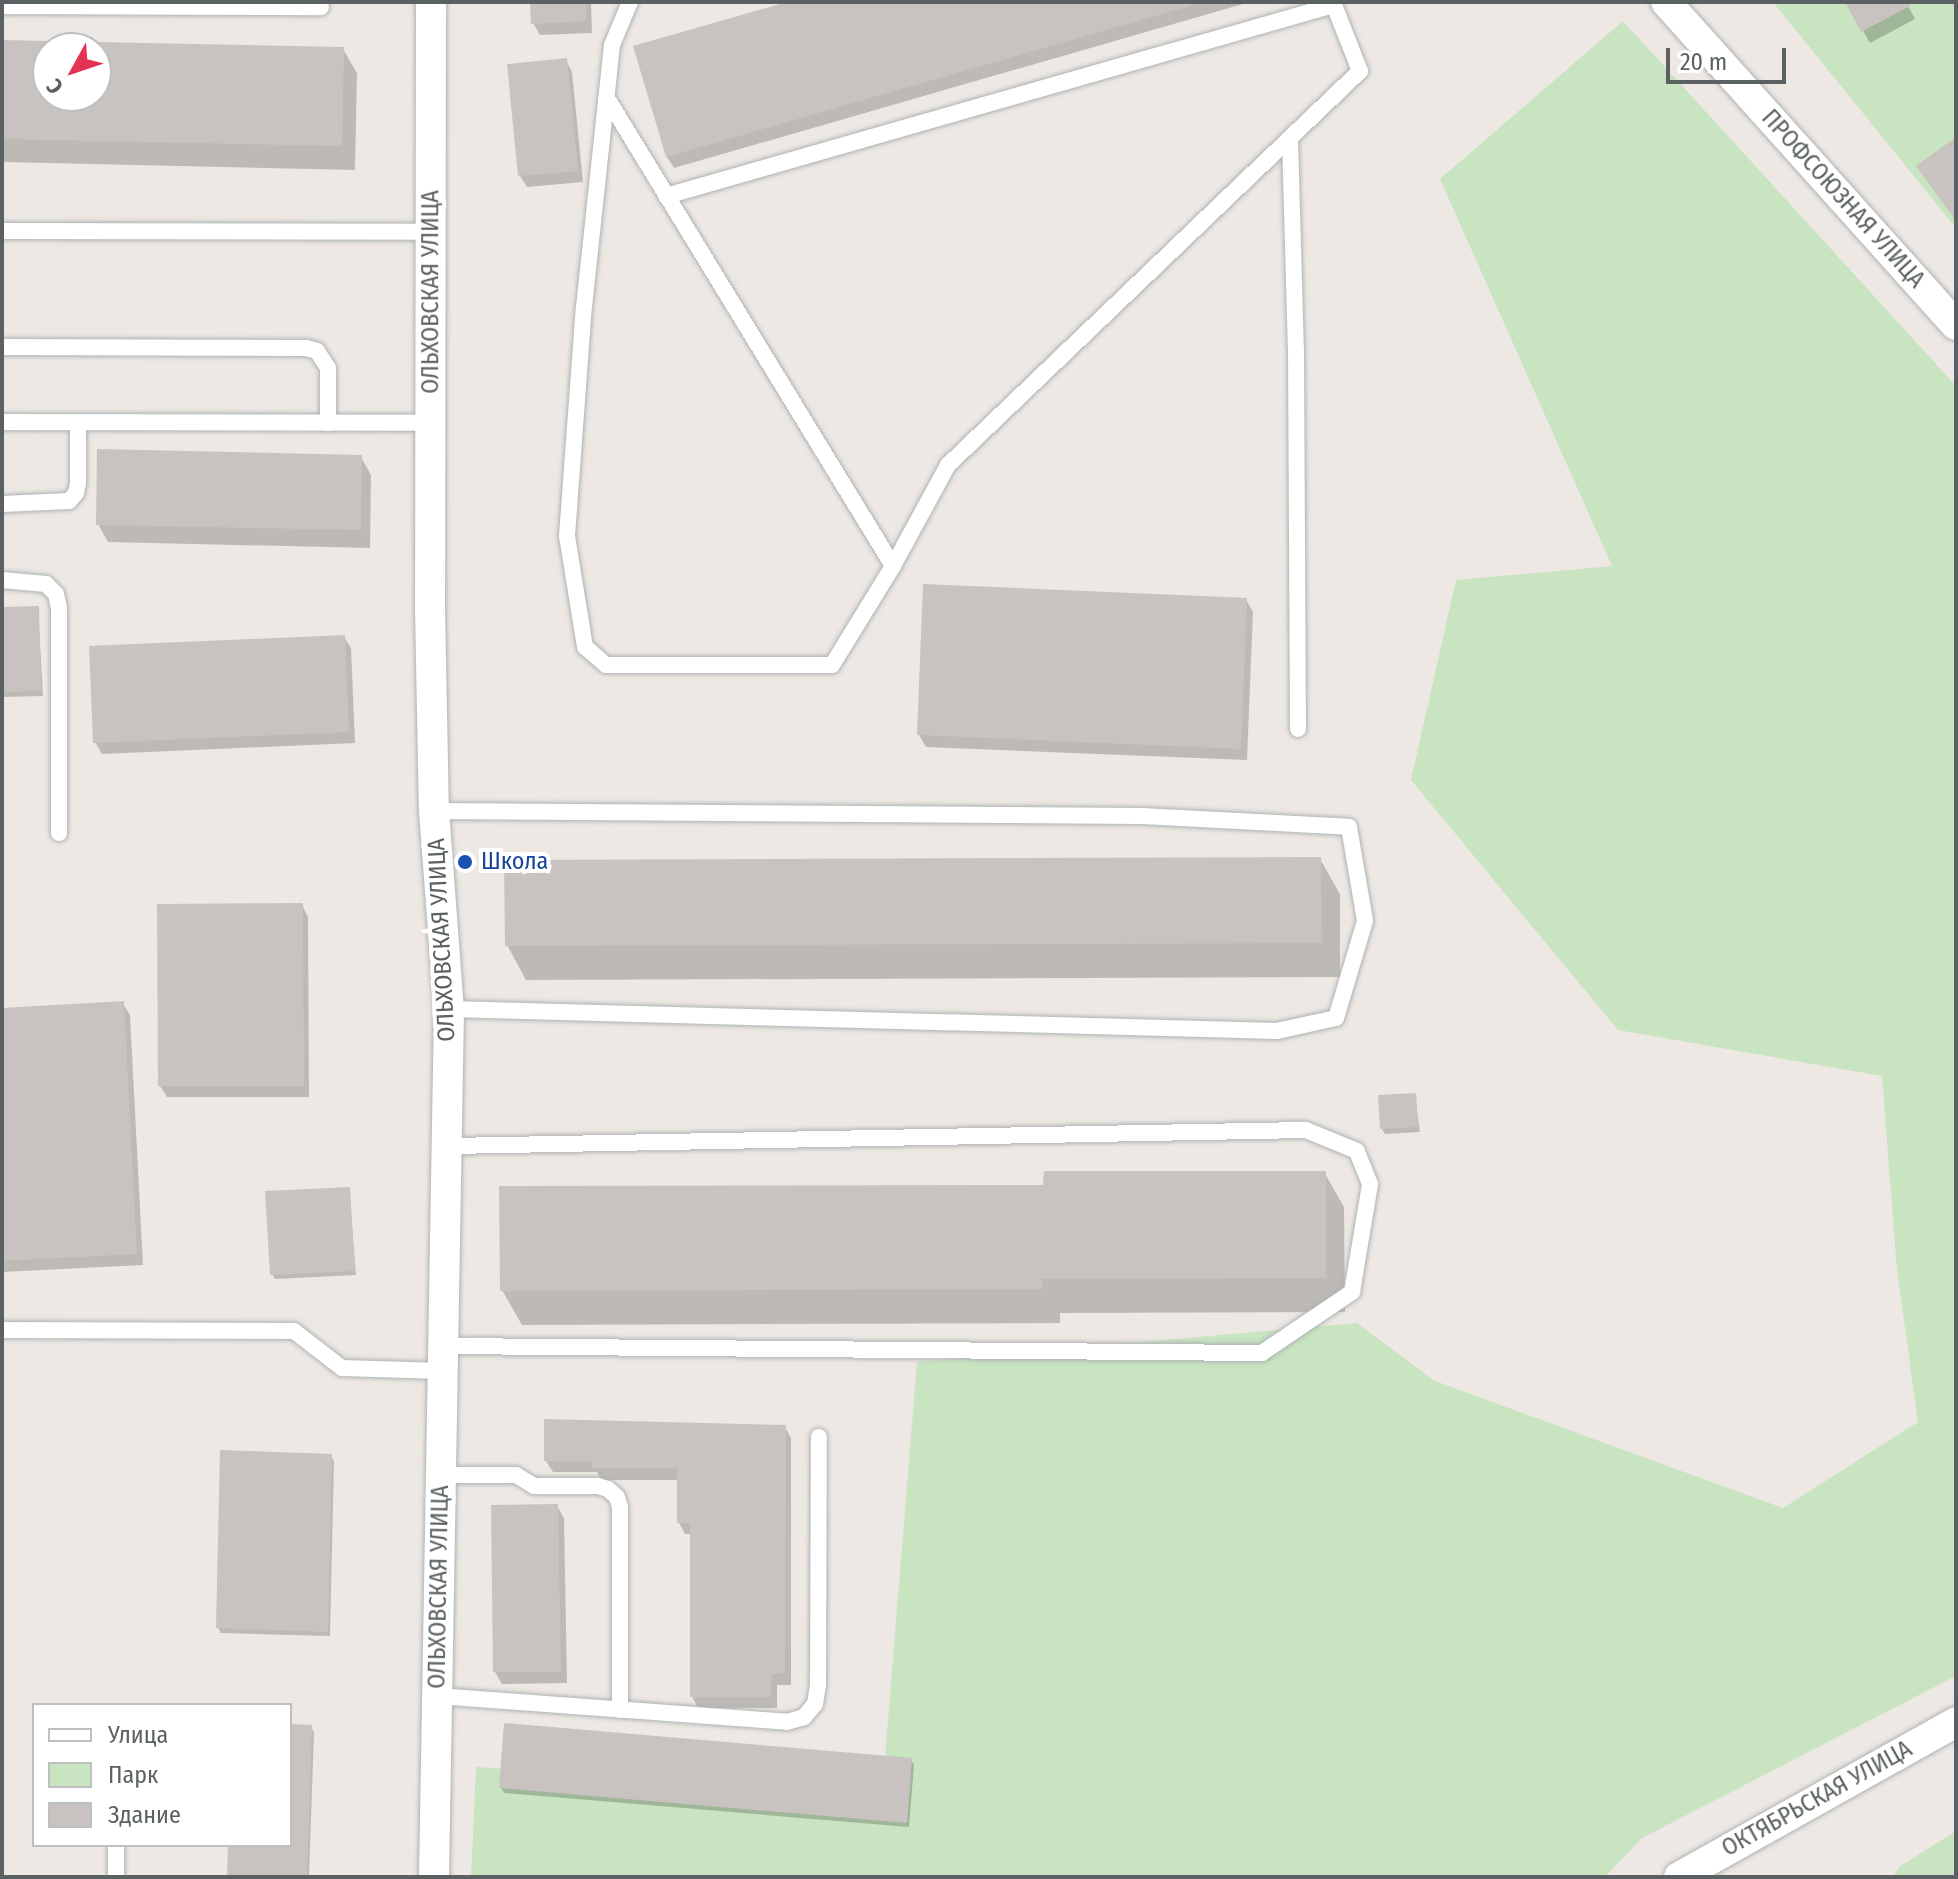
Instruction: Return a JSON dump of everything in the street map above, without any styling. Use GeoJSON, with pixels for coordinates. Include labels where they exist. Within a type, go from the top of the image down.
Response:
{"type":"FeatureCollection","features":[{"type":"Feature","properties":{"kind":"street","name":"ОЛЬХОВСКАЯ УЛИЦА"},"geometry":{"type":"LineString","coordinates":[[431,2],[434,811],[449,1009],[434,1877]]}},
{"type":"Feature","properties":{"kind":"street","name":"ПРОФСОЮЗНАЯ УЛИЦА"},"geometry":{"type":"LineString","coordinates":[[1666,2],[1956,325]]}},
{"type":"Feature","properties":{"kind":"street","name":"ОКТЯБРЬСКАЯ УЛИЦА"},"geometry":{"type":"LineString","coordinates":[[1689,1874],[1956,1722]]}},
{"type":"Feature","properties":{"kind":"lane"},"geometry":{"type":"LineString","coordinates":[[630,2],[612,45],[584,307],[567,536],[585,647],[606,665],[832,665],[893,566],[948,465],[1360,71],[1334,5],[666,196]]}},
{"type":"Feature","properties":{"kind":"lane"},"geometry":{"type":"LineString","coordinates":[[2,6],[321,7]]}},
{"type":"Feature","properties":{"kind":"lane"},"geometry":{"type":"LineString","coordinates":[[607,98],[893,566]]}},
{"type":"Feature","properties":{"kind":"lane"},"geometry":{"type":"LineString","coordinates":[[1290,139],[1296,349],[1298,729]]}},
{"type":"Feature","properties":{"kind":"lane"},"geometry":{"type":"LineString","coordinates":[[2,231],[431,232]]}},
{"type":"Feature","properties":{"kind":"lane"},"geometry":{"type":"LineString","coordinates":[[2,347],[306,348],[317,351],[328,368],[328,423]]}},
{"type":"Feature","properties":{"kind":"lane"},"geometry":{"type":"LineString","coordinates":[[2,422],[431,423]]}},
{"type":"Feature","properties":{"kind":"lane"},"geometry":{"type":"LineString","coordinates":[[2,504],[69,501],[76,493],[78,483],[78,423]]}},
{"type":"Feature","properties":{"kind":"lane"},"geometry":{"type":"LineString","coordinates":[[2,580],[32,580],[46,584],[56,594],[59,608],[59,833]]}},
{"type":"Feature","properties":{"kind":"lane"},"geometry":{"type":"LineString","coordinates":[[434,811],[1142,816],[1349,827],[1365,921],[1336,1018],[1277,1031],[449,1009]]}},
{"type":"Feature","properties":{"kind":"lane"},"geometry":{"type":"LineString","coordinates":[[2,1330],[294,1331],[342,1368],[443,1358],[1262,1353],[1352,1292],[1370,1184],[1357,1151],[1306,1130],[446,1146]]}},
{"type":"Feature","properties":{"kind":"lane"},"geometry":{"type":"LineString","coordinates":[[437,1696],[787,1722],[804,1717],[815,1704],[818,1686],[819,1437]]}},
{"type":"Feature","properties":{"kind":"lane"},"geometry":{"type":"LineString","coordinates":[[441,1475],[516,1475],[534,1486],[598,1486],[608,1489],[617,1497],[620,1507],[620,1710]]}},
{"type":"Feature","properties":{"kind":"lane"},"geometry":{"type":"LineString","coordinates":[[116,1847],[116,1877]]}},
{"type":"Feature","properties":{"kind":"green space"},"geometry":{"type":"Polygon","coordinates":[[[1773,2],[1956,2],[1956,228],[1773,2]]]}},
{"type":"Feature","properties":{"kind":"green space"},"geometry":{"type":"Polygon","coordinates":[[[1623,21],[1956,386],[1956,1676],[1642,1838],[1605,1877],[471,1877],[476,1767],[882,1795],[917,1362],[1357,1323],[1435,1381],[1783,1508],[1918,1422],[1897,1270],[1882,1076],[1618,1030],[1411,780],[1456,580],[1612,566],[1440,179],[1623,21]]]}},
{"type":"Feature","properties":{"kind":"green space"},"geometry":{"type":"Polygon","coordinates":[[[1956,1831],[1956,1877],[1893,1877],[1899,1867],[1956,1831]]]}},
{"type":"Feature","properties":{"kind":"building"},"geometry":{"type":"Polygon","coordinates":[[[530,2],[586,2],[587,21],[531,24],[530,2]]]}},
{"type":"Feature","properties":{"kind":"building"},"geometry":{"type":"Polygon","coordinates":[[[787,2],[1200,3],[666,157],[633,46],[787,2]]]}},
{"type":"Feature","properties":{"kind":"building"},"geometry":{"type":"Polygon","coordinates":[[[1845,2],[1908,2],[1910,6],[1861,32],[1845,2]]]}},
{"type":"Feature","properties":{"kind":"building"},"geometry":{"type":"Polygon","coordinates":[[[2,40],[32,41],[32,112],[112,112],[112,42],[344,47],[342,146],[2,139],[2,40]]]}},
{"type":"Feature","properties":{"kind":"building"},"geometry":{"type":"Polygon","coordinates":[[[567,58],[578,171],[518,176],[507,64],[567,58]]]}},
{"type":"Feature","properties":{"kind":"building"},"geometry":{"type":"Polygon","coordinates":[[[1956,137],[1956,221],[1916,166],[1956,137]]]}},
{"type":"Feature","properties":{"kind":"building"},"geometry":{"type":"Polygon","coordinates":[[[97,449],[362,455],[361,530],[96,525],[97,449]]]}},
{"type":"Feature","properties":{"kind":"building"},"geometry":{"type":"Polygon","coordinates":[[[923,584],[1247,598],[1241,749],[917,735],[923,584]]]}},
{"type":"Feature","properties":{"kind":"building"},"geometry":{"type":"Polygon","coordinates":[[[39,606],[41,691],[2,692],[2,607],[39,606]]]}},
{"type":"Feature","properties":{"kind":"building"},"geometry":{"type":"Polygon","coordinates":[[[345,635],[349,732],[93,743],[89,646],[345,635]]]}},
{"type":"Feature","properties":{"kind":"building"},"geometry":{"type":"Polygon","coordinates":[[[1321,857],[1322,943],[505,946],[504,860],[1321,857]]]}},
{"type":"Feature","properties":{"kind":"building"},"geometry":{"type":"Polygon","coordinates":[[[303,903],[304,1086],[158,1086],[157,904],[303,903]]]}},
{"type":"Feature","properties":{"kind":"building"},"geometry":{"type":"Polygon","coordinates":[[[124,1001],[137,1254],[2,1261],[2,1008],[124,1001]]]}},
{"type":"Feature","properties":{"kind":"building"},"geometry":{"type":"Polygon","coordinates":[[[1416,1093],[1418,1127],[1380,1129],[1378,1095],[1416,1093]]]}},
{"type":"Feature","properties":{"kind":"building"},"geometry":{"type":"Polygon","coordinates":[[[1044,1171],[1326,1171],[1326,1278],[1042,1279],[1042,1289],[500,1291],[499,1186],[1043,1185],[1044,1171]]]}},
{"type":"Feature","properties":{"kind":"building"},"geometry":{"type":"Polygon","coordinates":[[[350,1187],[355,1271],[270,1275],[265,1191],[350,1187]]]}},
{"type":"Feature","properties":{"kind":"building"},"geometry":{"type":"Polygon","coordinates":[[[544,1419],[786,1425],[785,1673],[772,1674],[771,1697],[690,1697],[690,1523],[677,1523],[677,1468],[592,1468],[592,1461],[544,1461],[544,1419]]]}},
{"type":"Feature","properties":{"kind":"building"},"geometry":{"type":"Polygon","coordinates":[[[220,1450],[332,1454],[328,1632],[216,1628],[220,1450]]]}},
{"type":"Feature","properties":{"kind":"building"},"geometry":{"type":"Polygon","coordinates":[[[558,1504],[561,1672],[493,1672],[491,1505],[558,1504]]]}},
{"type":"Feature","properties":{"kind":"building"},"geometry":{"type":"Polygon","coordinates":[[[504,1723],[912,1758],[907,1823],[499,1788],[504,1723]]]}},
{"type":"Feature","properties":{"kind":"building"},"geometry":{"type":"Polygon","coordinates":[[[292,1724],[312,1725],[307,1877],[227,1877],[228,1847],[292,1847],[292,1724]]]}},
{"type":"Feature","properties":{"kind":"place","name":"Школа"},"geometry":{"type":"Point","coordinates":[465,862]}}]}
